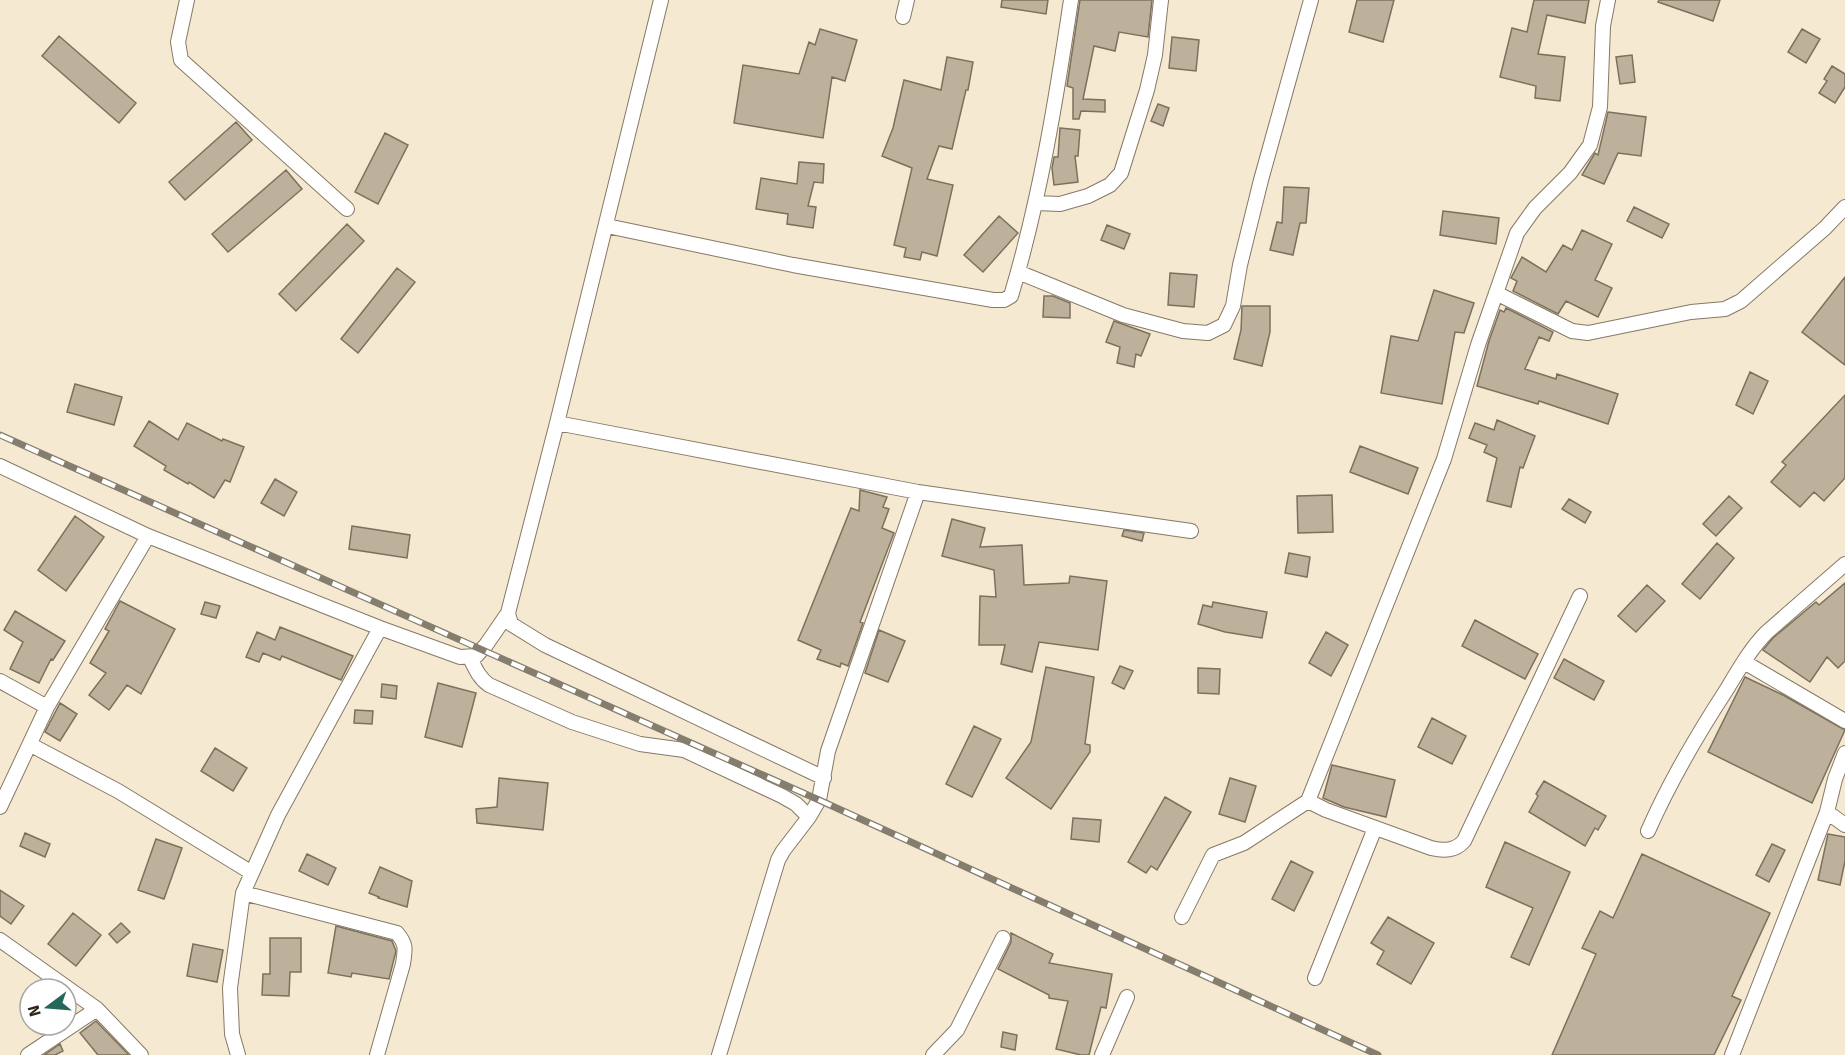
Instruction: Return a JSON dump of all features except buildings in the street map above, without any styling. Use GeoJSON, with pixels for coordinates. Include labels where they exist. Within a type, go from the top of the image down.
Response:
{"type":"FeatureCollection","features":[{"type":"Feature","properties":{"kind":"street"},"geometry":{"type":"LineString","coordinates":[[187,0],[178,42],[181,60],[347,210]]}},
{"type":"Feature","properties":{"kind":"street"},"geometry":{"type":"LineString","coordinates":[[0,466],[148,536],[380,628],[460,657],[476,656],[508,613],[607,226],[661,0]]}},
{"type":"Feature","properties":{"kind":"street"},"geometry":{"type":"LineString","coordinates":[[903,17],[907,0]]}},
{"type":"Feature","properties":{"kind":"street"},"geometry":{"type":"LineString","coordinates":[[607,226],[793,265],[993,300],[1004,300],[1011,296],[1035,203],[1052,123],[1071,0]]}},
{"type":"Feature","properties":{"kind":"street"},"geometry":{"type":"LineString","coordinates":[[1035,203],[1060,204],[1088,195],[1110,185],[1121,173],[1147,90],[1155,55],[1161,0]]}},
{"type":"Feature","properties":{"kind":"street"},"geometry":{"type":"LineString","coordinates":[[1018,272],[1123,315],[1183,331],[1208,333],[1224,325],[1233,306],[1240,265],[1261,180],[1311,0]]}},
{"type":"Feature","properties":{"kind":"street"},"geometry":{"type":"LineString","coordinates":[[1182,917],[1213,855],[1244,843],[1308,801],[1444,459],[1478,345],[1517,233],[1535,208],[1570,173],[1590,145],[1600,107],[1604,26],[1608,0]]}},
{"type":"Feature","properties":{"kind":"street"},"geometry":{"type":"LineString","coordinates":[[1496,294],[1572,331],[1588,333],[1691,312],[1725,309],[1741,301],[1825,228],[1845,207]]}},
{"type":"Feature","properties":{"kind":"street"},"geometry":{"type":"LineString","coordinates":[[557,423],[918,492],[1191,531]]}},
{"type":"Feature","properties":{"kind":"street"},"geometry":{"type":"LineString","coordinates":[[719,1055],[778,860],[819,800],[828,751],[918,492]]}},
{"type":"Feature","properties":{"kind":"street"},"geometry":{"type":"LineString","coordinates":[[0,807],[47,707],[148,536]]}},
{"type":"Feature","properties":{"kind":"street"},"geometry":{"type":"LineString","coordinates":[[1648,831],[1666,790],[1757,642],[1845,564]]}},
{"type":"Feature","properties":{"kind":"street"},"geometry":{"type":"LineString","coordinates":[[1308,801],[1326,810],[1442,851],[1459,847],[1464,841],[1580,596]]}},
{"type":"Feature","properties":{"kind":"street"},"geometry":{"type":"LineString","coordinates":[[508,613],[511,624],[545,645],[824,778]]}},
{"type":"Feature","properties":{"kind":"street"},"geometry":{"type":"LineString","coordinates":[[238,1055],[232,1034],[230,988],[243,893],[278,815],[380,628]]}},
{"type":"Feature","properties":{"kind":"street"},"geometry":{"type":"LineString","coordinates":[[470,658],[483,681],[489,685],[572,722],[640,744],[684,750],[782,796],[796,804],[809,817]]}},
{"type":"Feature","properties":{"kind":"street"},"geometry":{"type":"LineString","coordinates":[[1744,662],[1845,721]]}},
{"type":"Feature","properties":{"kind":"street"},"geometry":{"type":"LineString","coordinates":[[0,681],[47,707]]}},
{"type":"Feature","properties":{"kind":"street"},"geometry":{"type":"LineString","coordinates":[[31,744],[118,791],[252,873]]}},
{"type":"Feature","properties":{"kind":"street"},"geometry":{"type":"LineString","coordinates":[[1732,1055],[1827,812],[1835,779],[1845,753]]}},
{"type":"Feature","properties":{"kind":"street"},"geometry":{"type":"LineString","coordinates":[[1827,812],[1845,825]]}},
{"type":"Feature","properties":{"kind":"street"},"geometry":{"type":"LineString","coordinates":[[1315,978],[1375,828]]}},
{"type":"Feature","properties":{"kind":"street"},"geometry":{"type":"LineString","coordinates":[[243,893],[396,933],[403,941],[405,948],[403,964],[377,1055]]}},
{"type":"Feature","properties":{"kind":"street"},"geometry":{"type":"LineString","coordinates":[[933,1055],[957,1030],[1003,938]]}},
{"type":"Feature","properties":{"kind":"street"},"geometry":{"type":"LineString","coordinates":[[0,940],[97,1009],[141,1055]]}},
{"type":"Feature","properties":{"kind":"street"},"geometry":{"type":"LineString","coordinates":[[1102,1055],[1127,997]]}},
{"type":"Feature","properties":{"kind":"street"},"geometry":{"type":"LineString","coordinates":[[28,1055],[97,1009]]}},
{"type":"Feature","properties":{"kind":"railway"},"geometry":{"type":"LineString","coordinates":[[0,435],[819,800],[1378,1055]]}}]}
